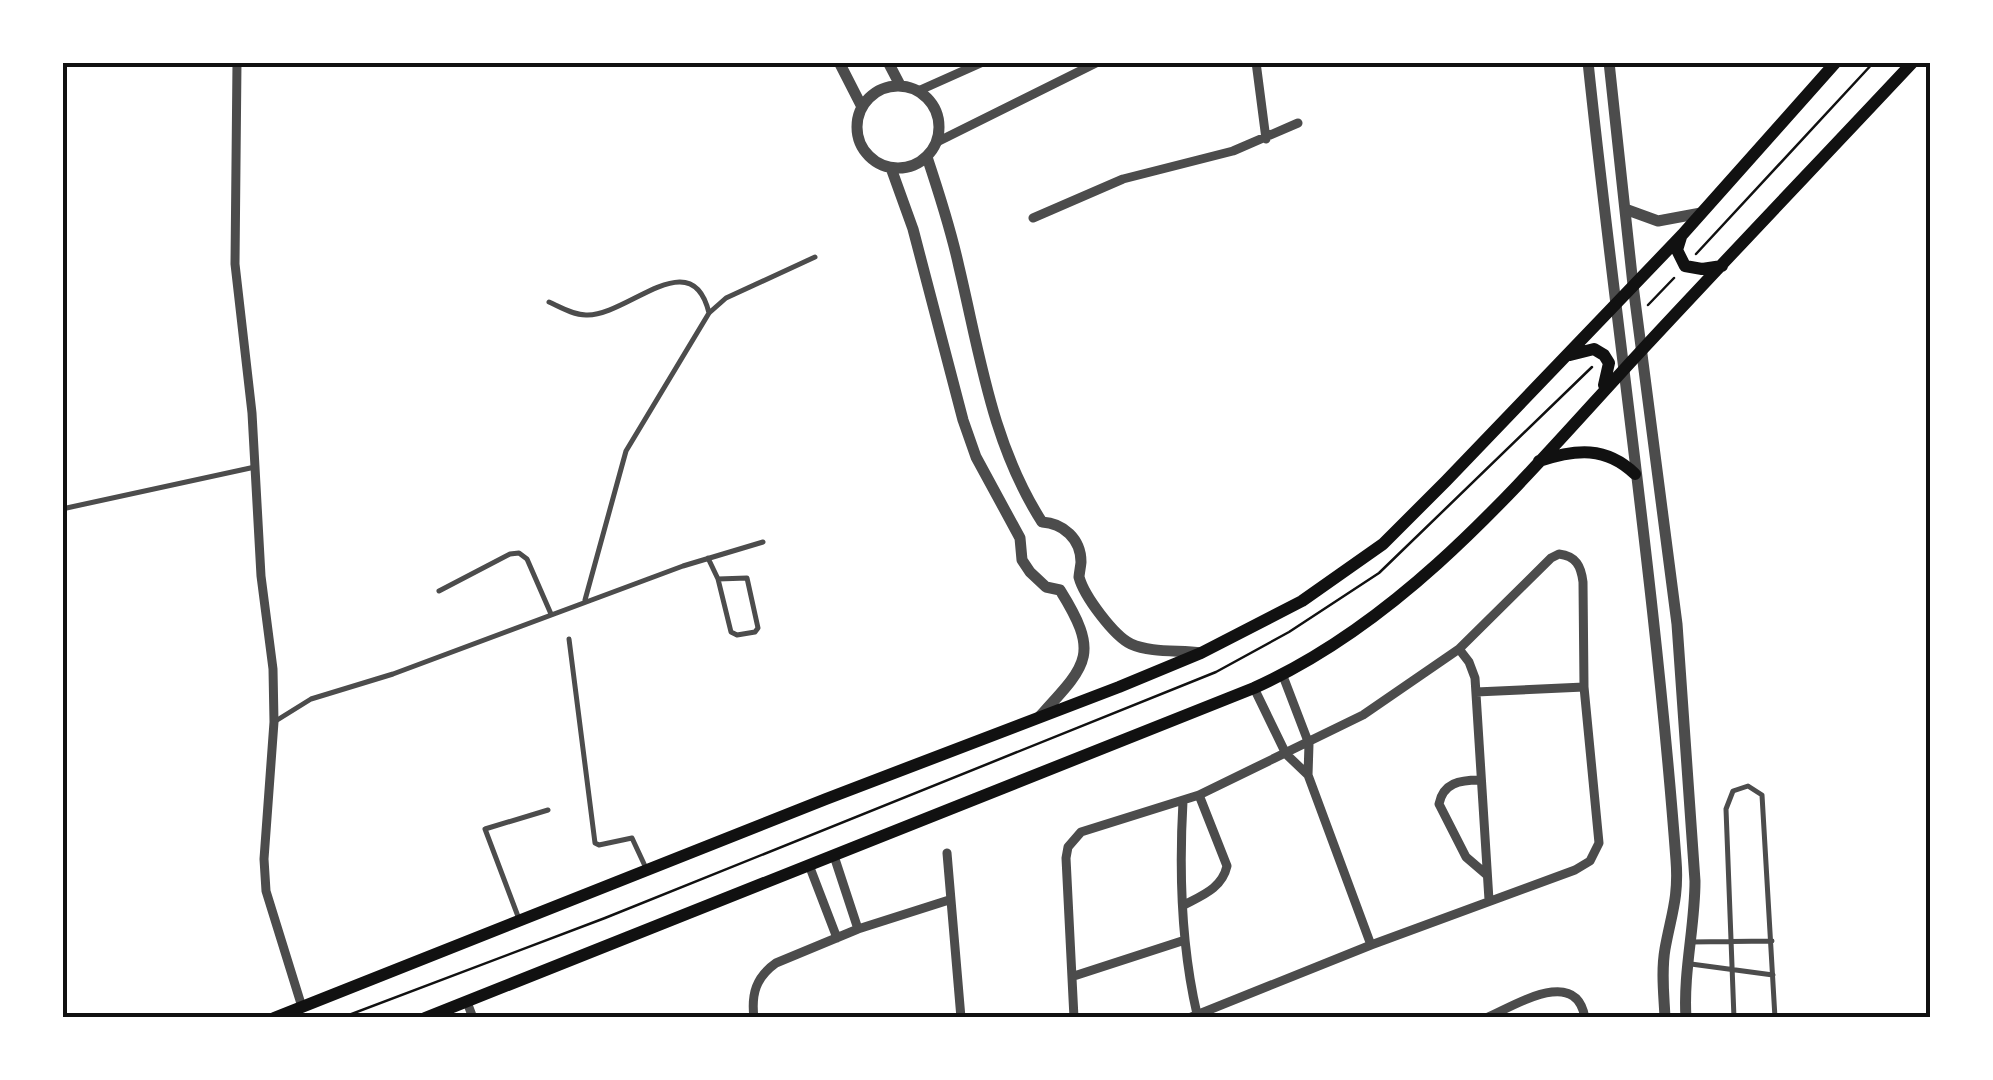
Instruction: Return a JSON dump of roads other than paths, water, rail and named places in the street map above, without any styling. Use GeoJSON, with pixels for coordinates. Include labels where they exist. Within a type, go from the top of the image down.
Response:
{"type":"FeatureCollection","features":[{"type":"Feature","properties":{"kind":"main road"},"geometry":{"type":"LineString","coordinates":[[274,1018],[1037,719],[1201,652],[1302,601],[1383,544],[1701,214],[1836,62]]}},
{"type":"Feature","properties":{"kind":"main road"},"geometry":{"type":"LineString","coordinates":[[425,1018],[444,1014],[1254,688],[1331,648],[1415,586],[1596,401],[1912,62]]}},
{"type":"Feature","properties":{"kind":"main road"},"geometry":{"type":"LineString","coordinates":[[1682,234],[1677,250],[1685,266],[1722,266]]}},
{"type":"Feature","properties":{"kind":"main road"},"geometry":{"type":"LineString","coordinates":[[1566,357],[1594,348],[1604,355],[1609,364],[1608,374],[1596,401]]}},
{"type":"Feature","properties":{"kind":"main road"},"geometry":{"type":"LineString","coordinates":[[1537,462],[1585,451],[1607,454],[1636,474]]}},
{"type":"Feature","properties":{"kind":"street"},"geometry":{"type":"LineString","coordinates":[[237,62],[234,264],[252,412],[261,576],[273,669],[274,722],[265,821],[266,891],[302,1007]]}},
{"type":"Feature","properties":{"kind":"street"},"geometry":{"type":"LineString","coordinates":[[839,62],[862,107]]}},
{"type":"Feature","properties":{"kind":"street"},"geometry":{"type":"LineString","coordinates":[[888,62],[900,86]]}},
{"type":"Feature","properties":{"kind":"street"},"geometry":{"type":"LineString","coordinates":[[918,90],[937,112],[936,142],[927,157],[916,164],[892,168],[868,156],[856,132],[862,107],[872,95],[900,86],[918,90],[983,62]]}},
{"type":"Feature","properties":{"kind":"street"},"geometry":{"type":"LineString","coordinates":[[936,142],[1098,62]]}},
{"type":"Feature","properties":{"kind":"street"},"geometry":{"type":"LineString","coordinates":[[1256,62],[1266,139]]}},
{"type":"Feature","properties":{"kind":"street"},"geometry":{"type":"LineString","coordinates":[[1588,62],[1657,650],[1676,865],[1676,910],[1665,949],[1663,976],[1665,1018]]}},
{"type":"Feature","properties":{"kind":"street"},"geometry":{"type":"LineString","coordinates":[[1610,62],[1678,647],[1695,882],[1686,1018]]}},
{"type":"Feature","properties":{"kind":"street"},"geometry":{"type":"LineString","coordinates":[[1034,218],[1123,179],[1266,139],[1298,124]]}},
{"type":"Feature","properties":{"kind":"street"},"geometry":{"type":"LineString","coordinates":[[927,157],[959,266],[991,409],[1027,499],[1042,522],[1061,526],[1076,542],[1081,555],[1078,575],[1104,618],[1129,643],[1147,649],[1201,652]]}},
{"type":"Feature","properties":{"kind":"street"},"geometry":{"type":"LineString","coordinates":[[892,168],[913,230],[969,438],[992,490],[1020,538],[1022,560],[1046,587],[1060,590],[1080,622],[1085,653],[1082,665],[1070,685],[1037,719]]}},
{"type":"Feature","properties":{"kind":"street"},"geometry":{"type":"LineString","coordinates":[[1625,210],[1658,221],[1701,214]]}},
{"type":"Feature","properties":{"kind":"street"},"geometry":{"type":"LineString","coordinates":[[1020,538],[1042,522]]}},
{"type":"Feature","properties":{"kind":"street"},"geometry":{"type":"LineString","coordinates":[[1074,1018],[1066,870],[1073,839],[1088,828],[1199,795],[1309,744],[1415,682],[1459,649],[1551,558],[1559,554],[1578,562],[1582,573],[1584,687],[1597,849],[1586,864],[1193,1016],[1180,839],[1183,801]]}},
{"type":"Feature","properties":{"kind":"street"},"geometry":{"type":"LineString","coordinates":[[1060,590],[1078,575]]}},
{"type":"Feature","properties":{"kind":"street"},"geometry":{"type":"LineString","coordinates":[[1657,650],[1678,647]]}},
{"type":"Feature","properties":{"kind":"street"},"geometry":{"type":"LineString","coordinates":[[1459,649],[1473,670],[1476,692],[1489,900]]}},
{"type":"Feature","properties":{"kind":"street"},"geometry":{"type":"LineString","coordinates":[[1282,676],[1309,744],[1308,775],[1370,945]]}},
{"type":"Feature","properties":{"kind":"street"},"geometry":{"type":"LineString","coordinates":[[1476,692],[1584,687]]}},
{"type":"Feature","properties":{"kind":"street"},"geometry":{"type":"LineString","coordinates":[[1254,688],[1286,754],[1308,775]]}},
{"type":"Feature","properties":{"kind":"street"},"geometry":{"type":"LineString","coordinates":[[1479,780],[1449,785],[1440,795],[1439,804],[1466,857],[1487,875]]}},
{"type":"Feature","properties":{"kind":"street"},"geometry":{"type":"LineString","coordinates":[[1184,905],[1217,887],[1227,866],[1199,795]]}},
{"type":"Feature","properties":{"kind":"street"},"geometry":{"type":"LineString","coordinates":[[947,853],[961,1018]]}},
{"type":"Feature","properties":{"kind":"street"},"geometry":{"type":"LineString","coordinates":[[834,856],[858,928]]}},
{"type":"Feature","properties":{"kind":"street"},"geometry":{"type":"LineString","coordinates":[[809,865],[836,938]]}},
{"type":"Feature","properties":{"kind":"street"},"geometry":{"type":"LineString","coordinates":[[754,1018],[752,1002],[764,972],[858,928],[949,900]]}},
{"type":"Feature","properties":{"kind":"street"},"geometry":{"type":"LineString","coordinates":[[1074,976],[1185,940]]}},
{"type":"Feature","properties":{"kind":"street"},"geometry":{"type":"LineString","coordinates":[[1486,1018],[1557,989],[1571,992],[1580,1000],[1584,1018]]}},
{"type":"Feature","properties":{"kind":"street"},"geometry":{"type":"LineString","coordinates":[[466,1002],[473,1018]]}},
{"type":"Feature","properties":{"kind":"lane"},"geometry":{"type":"LineString","coordinates":[[586,600],[626,451],[709,313],[726,298],[815,258]]}},
{"type":"Feature","properties":{"kind":"lane"},"geometry":{"type":"LineString","coordinates":[[549,302],[586,315],[600,313],[670,283],[684,281],[705,295],[709,313]]}},
{"type":"Feature","properties":{"kind":"lane"},"geometry":{"type":"LineString","coordinates":[[62,509],[255,467]]}},
{"type":"Feature","properties":{"kind":"lane"},"geometry":{"type":"LineString","coordinates":[[274,722],[311,699],[393,674],[586,600],[763,542]]}},
{"type":"Feature","properties":{"kind":"lane"},"geometry":{"type":"LineString","coordinates":[[439,590],[519,553],[527,558],[551,614]]}},
{"type":"Feature","properties":{"kind":"lane"},"geometry":{"type":"LineString","coordinates":[[708,558],[718,579],[731,632],[755,632],[758,628],[746,578],[718,579]]}},
{"type":"Feature","properties":{"kind":"lane"},"geometry":{"type":"LineString","coordinates":[[569,639],[596,843],[632,838],[647,869]]}},
{"type":"Feature","properties":{"kind":"lane"},"geometry":{"type":"LineString","coordinates":[[1734,1018],[1726,809],[1733,792],[1748,786],[1762,795],[1776,1018]]}},
{"type":"Feature","properties":{"kind":"lane"},"geometry":{"type":"LineString","coordinates":[[519,919],[485,829],[548,810]]}},
{"type":"Feature","properties":{"kind":"lane"},"geometry":{"type":"LineString","coordinates":[[1690,942],[1772,941]]}},
{"type":"Feature","properties":{"kind":"lane"},"geometry":{"type":"LineString","coordinates":[[1688,964],[1772,975]]}}]}
